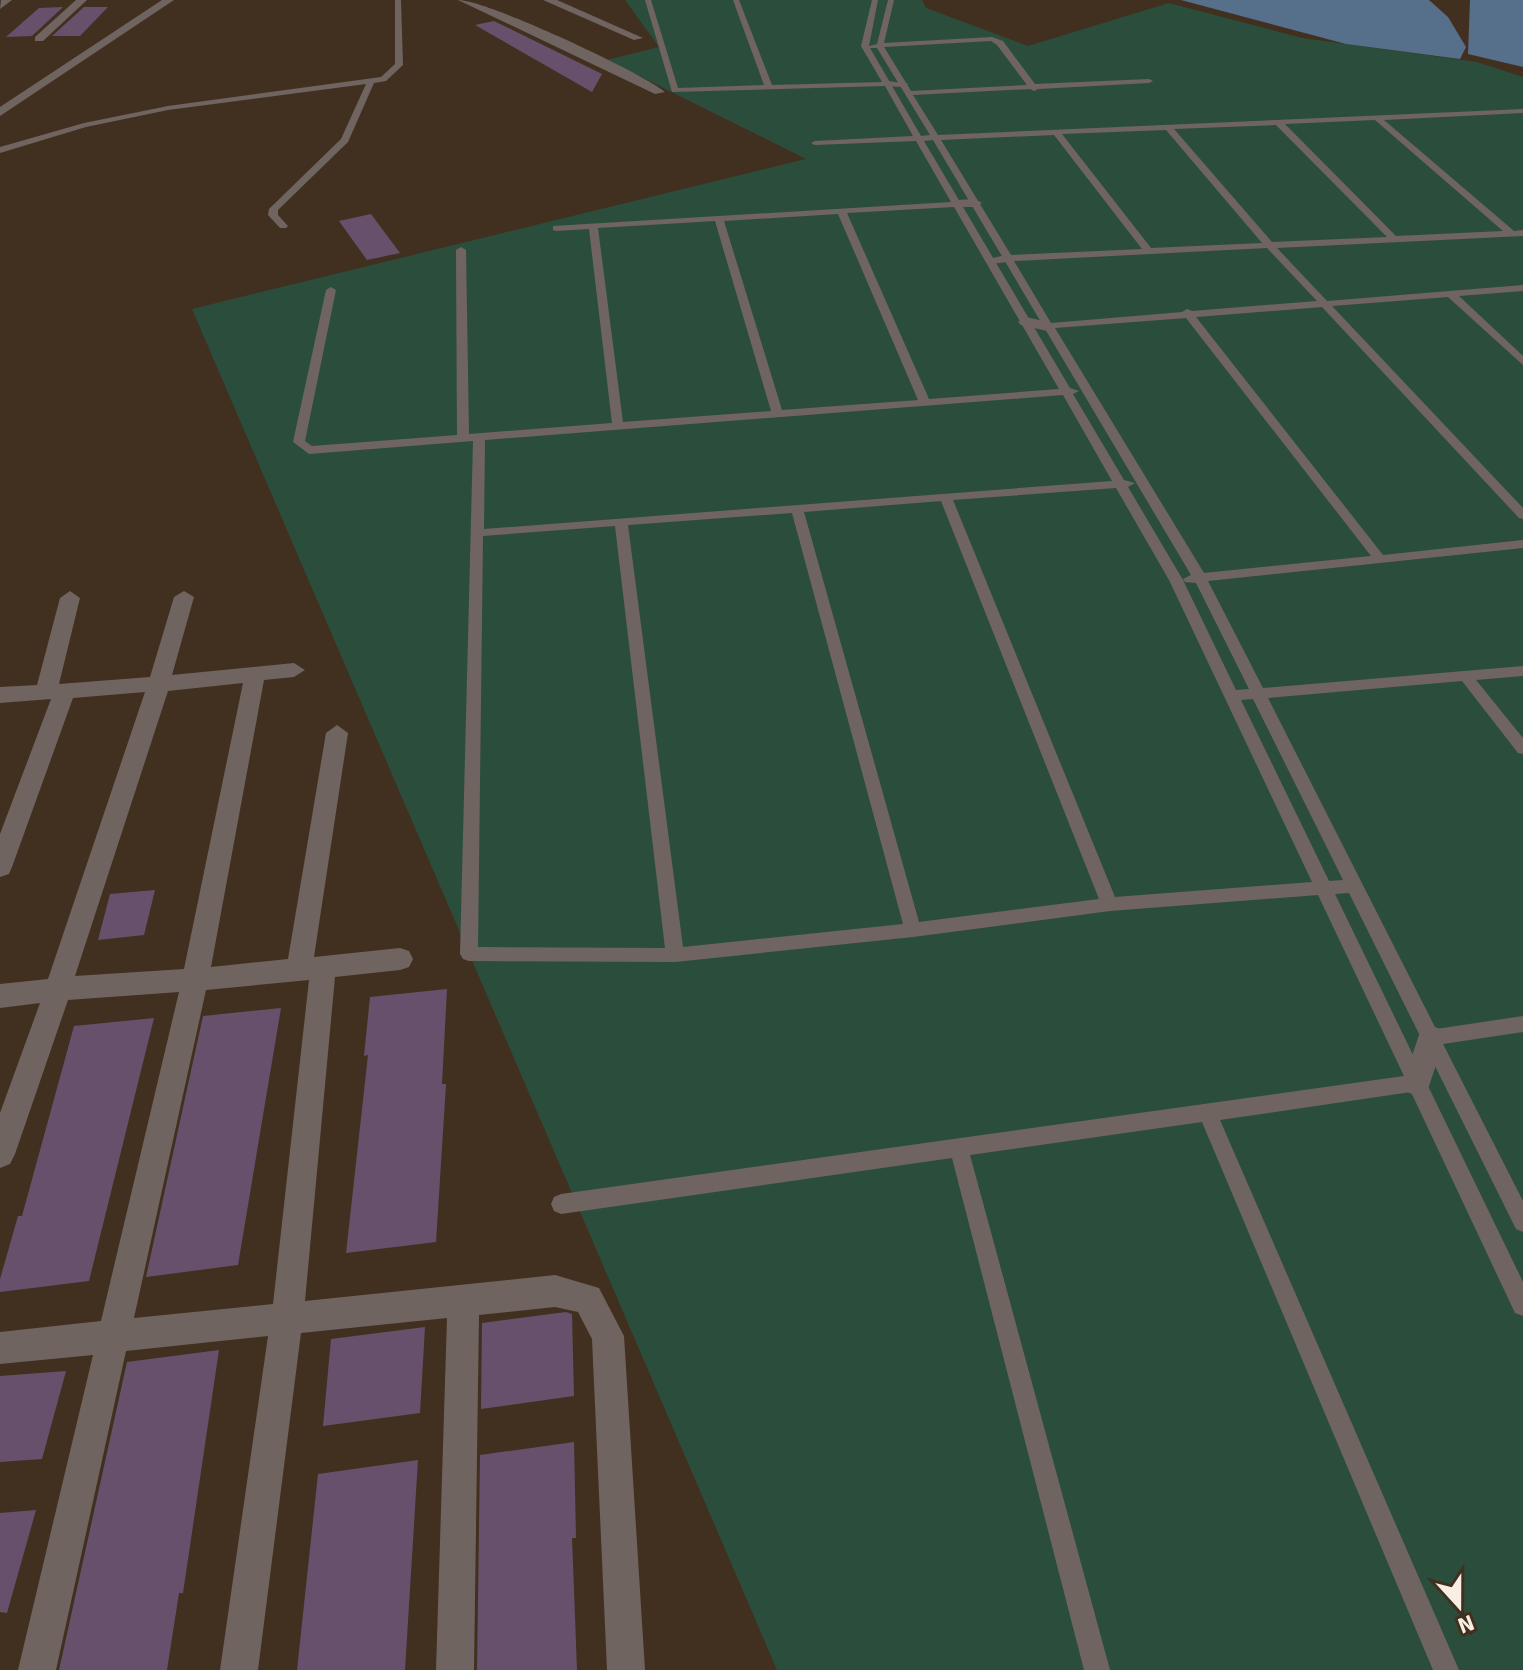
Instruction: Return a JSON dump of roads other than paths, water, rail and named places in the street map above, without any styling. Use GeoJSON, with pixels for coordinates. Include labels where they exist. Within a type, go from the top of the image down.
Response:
{"type":"FeatureCollection","features":[{"type":"Feature","properties":{"kind":"street"},"geometry":{"type":"LineString","coordinates":[[0,6],[7,0]]}},
{"type":"Feature","properties":{"kind":"street"},"geometry":{"type":"LineString","coordinates":[[39,39],[82,0]]}},
{"type":"Feature","properties":{"kind":"street"},"geometry":{"type":"LineString","coordinates":[[0,112],[169,0]]}},
{"type":"Feature","properties":{"kind":"street"},"geometry":{"type":"LineString","coordinates":[[463,0],[508,17],[659,92]]}},
{"type":"Feature","properties":{"kind":"street"},"geometry":{"type":"LineString","coordinates":[[508,17],[553,2],[576,0]]}},
{"type":"Feature","properties":{"kind":"street"},"geometry":{"type":"LineString","coordinates":[[553,2],[638,38]]}},
{"type":"Feature","properties":{"kind":"street"},"geometry":{"type":"LineString","coordinates":[[957,204],[975,203]]}},
{"type":"Feature","properties":{"kind":"street"},"geometry":{"type":"LineString","coordinates":[[991,260],[1010,258]]}},
{"type":"Feature","properties":{"kind":"street"},"geometry":{"type":"LineString","coordinates":[[1026,322],[1047,326]]}},
{"type":"Feature","properties":{"kind":"street"},"geometry":{"type":"LineString","coordinates":[[0,1154],[159,684],[184,597]]}},
{"type":"Feature","properties":{"kind":"street"},"geometry":{"type":"LineString","coordinates":[[0,867],[56,691],[70,598]]}},
{"type":"Feature","properties":{"kind":"street"},"geometry":{"type":"LineString","coordinates":[[0,695],[159,684],[294,670]]}},
{"type":"Feature","properties":{"kind":"street"},"geometry":{"type":"LineString","coordinates":[[37,1670],[195,980],[255,674]]}},
{"type":"Feature","properties":{"kind":"street"},"geometry":{"type":"LineString","coordinates":[[239,1670],[287,1319],[311,968],[337,733]]}},
{"type":"Feature","properties":{"kind":"street"},"geometry":{"type":"LineString","coordinates":[[0,996],[400,959]]}},
{"type":"Feature","properties":{"kind":"street"},"geometry":{"type":"LineString","coordinates":[[1417,1083],[1431,1038]]}},
{"type":"Feature","properties":{"kind":"street"},"geometry":{"type":"LineString","coordinates":[[0,1348],[555,1291],[588,1299],[608,1336],[626,1670]]}},
{"type":"Feature","properties":{"kind":"street"},"geometry":{"type":"LineString","coordinates":[[455,1670],[463,1301]]}},
{"type":"Feature","properties":{"kind":"lane"},"geometry":{"type":"LineString","coordinates":[[0,150],[84,125],[168,108],[370,83],[395,72],[399,65],[398,0]]}},
{"type":"Feature","properties":{"kind":"lane"},"geometry":{"type":"LineString","coordinates":[[648,0],[675,90],[1034,89],[1149,81]]}},
{"type":"Feature","properties":{"kind":"lane"},"geometry":{"type":"LineString","coordinates":[[736,0],[769,88]]}},
{"type":"Feature","properties":{"kind":"lane"},"geometry":{"type":"LineString","coordinates":[[875,0],[873,46],[935,137],[1010,258],[1047,326],[1200,578],[1523,1222]]}},
{"type":"Feature","properties":{"kind":"lane"},"geometry":{"type":"LineString","coordinates":[[873,46],[891,0]]}},
{"type":"Feature","properties":{"kind":"lane"},"geometry":{"type":"LineString","coordinates":[[873,46],[992,39],[1000,43],[1034,89]]}},
{"type":"Feature","properties":{"kind":"lane"},"geometry":{"type":"LineString","coordinates":[[283,226],[273,215],[274,209],[345,140],[370,83]]}},
{"type":"Feature","properties":{"kind":"lane"},"geometry":{"type":"LineString","coordinates":[[900,87],[919,137],[1176,580],[1523,1305]]}},
{"type":"Feature","properties":{"kind":"lane"},"geometry":{"type":"LineString","coordinates":[[815,143],[1523,111]]}},
{"type":"Feature","properties":{"kind":"lane"},"geometry":{"type":"LineString","coordinates":[[1376,117],[1518,233]]}},
{"type":"Feature","properties":{"kind":"lane"},"geometry":{"type":"LineString","coordinates":[[1277,121],[1392,237]]}},
{"type":"Feature","properties":{"kind":"lane"},"geometry":{"type":"LineString","coordinates":[[1168,127],[1268,244],[1523,515]]}},
{"type":"Feature","properties":{"kind":"lane"},"geometry":{"type":"LineString","coordinates":[[1057,133],[1147,249]]}},
{"type":"Feature","properties":{"kind":"lane"},"geometry":{"type":"LineString","coordinates":[[556,228],[957,204]]}},
{"type":"Feature","properties":{"kind":"lane"},"geometry":{"type":"LineString","coordinates":[[841,211],[925,403]]}},
{"type":"Feature","properties":{"kind":"lane"},"geometry":{"type":"LineString","coordinates":[[719,218],[778,414]]}},
{"type":"Feature","properties":{"kind":"lane"},"geometry":{"type":"LineString","coordinates":[[593,225],[618,427]]}},
{"type":"Feature","properties":{"kind":"lane"},"geometry":{"type":"LineString","coordinates":[[1010,258],[1518,233]]}},
{"type":"Feature","properties":{"kind":"lane"},"geometry":{"type":"LineString","coordinates":[[461,250],[477,533],[469,954],[675,955],[913,930],[1110,904],[1354,886]]}},
{"type":"Feature","properties":{"kind":"lane"},"geometry":{"type":"LineString","coordinates":[[1047,326],[1187,312],[1523,288]]}},
{"type":"Feature","properties":{"kind":"lane"},"geometry":{"type":"LineString","coordinates":[[331,290],[299,442],[309,450],[327,452],[1087,390]]}},
{"type":"Feature","properties":{"kind":"lane"},"geometry":{"type":"LineString","coordinates":[[1452,295],[1523,362]]}},
{"type":"Feature","properties":{"kind":"lane"},"geometry":{"type":"LineString","coordinates":[[1187,312],[1379,558]]}},
{"type":"Feature","properties":{"kind":"lane"},"geometry":{"type":"LineString","coordinates":[[477,533],[1142,482]]}},
{"type":"Feature","properties":{"kind":"lane"},"geometry":{"type":"LineString","coordinates":[[946,497],[1110,904]]}},
{"type":"Feature","properties":{"kind":"lane"},"geometry":{"type":"LineString","coordinates":[[797,509],[913,930]]}},
{"type":"Feature","properties":{"kind":"lane"},"geometry":{"type":"LineString","coordinates":[[621,522],[675,955]]}},
{"type":"Feature","properties":{"kind":"lane"},"geometry":{"type":"LineString","coordinates":[[1176,580],[1523,544]]}},
{"type":"Feature","properties":{"kind":"lane"},"geometry":{"type":"LineString","coordinates":[[1231,696],[1523,671]]}},
{"type":"Feature","properties":{"kind":"lane"},"geometry":{"type":"LineString","coordinates":[[1466,677],[1523,749]]}},
{"type":"Feature","properties":{"kind":"lane"},"geometry":{"type":"LineString","coordinates":[[1431,1038],[1523,1024]]}},
{"type":"Feature","properties":{"kind":"lane"},"geometry":{"type":"LineString","coordinates":[[561,1204],[1208,1115],[1417,1083]]}},
{"type":"Feature","properties":{"kind":"lane"},"geometry":{"type":"LineString","coordinates":[[1208,1115],[1446,1670]]}},
{"type":"Feature","properties":{"kind":"lane"},"geometry":{"type":"LineString","coordinates":[[959,1149],[1097,1670]]}},
{"type":"Feature","properties":{"kind":"water"},"geometry":{"type":"Polygon","coordinates":[[[1181,0],[1429,0],[1448,17],[1466,47],[1460,59],[1346,44],[1181,0]]]}},
{"type":"Feature","properties":{"kind":"water"},"geometry":{"type":"Polygon","coordinates":[[[1470,0],[1523,0],[1523,67],[1468,54],[1470,0]]]}}]}
